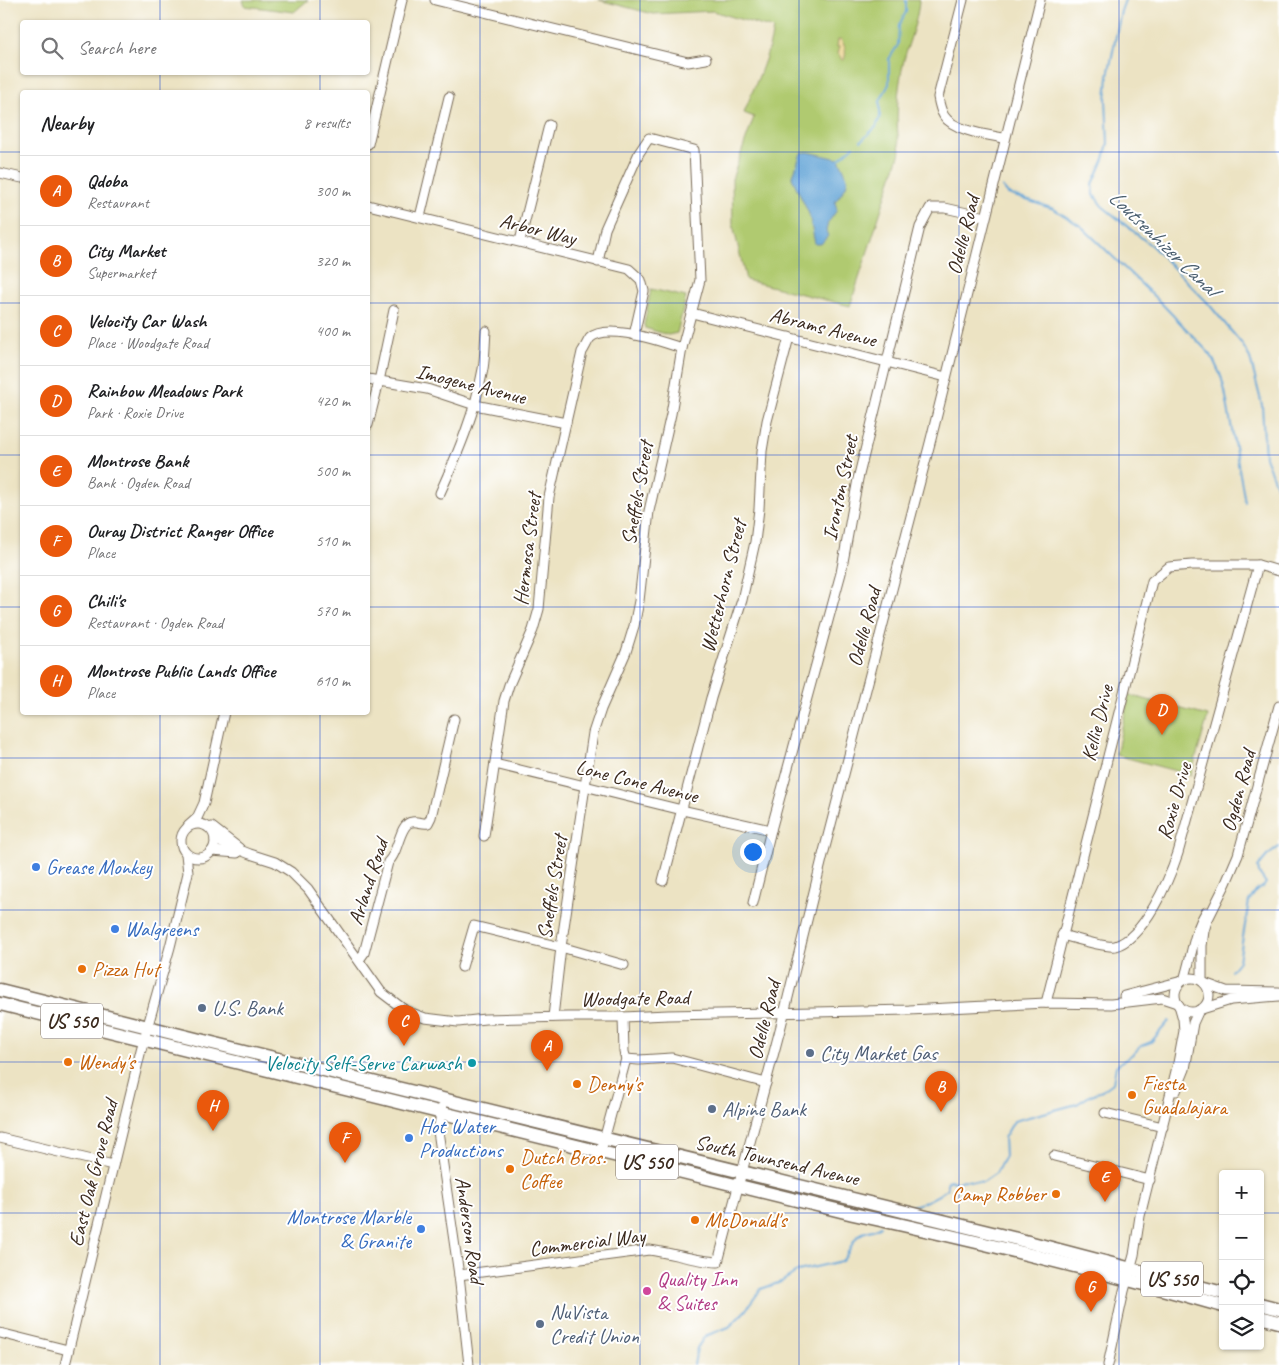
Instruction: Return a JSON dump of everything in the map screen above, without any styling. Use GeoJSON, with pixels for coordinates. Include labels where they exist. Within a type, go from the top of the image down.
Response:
{"type":"FeatureCollection","features":[{"type":"Feature","properties":{"kind":"highway","name":"South Townsend Avenue"},"geometry":{"type":"LineString","coordinates":[[0,990],[146,1033]]}},
{"type":"Feature","properties":{"kind":"highway","name":"South Townsend Avenue"},"geometry":{"type":"LineString","coordinates":[[0,1004],[146,1033],[741,1178],[857,1200],[1129,1274],[1220,1305]]}},
{"type":"Feature","properties":{"kind":"highway","name":"South Townsend Avenue"},"geometry":{"type":"LineString","coordinates":[[741,1178],[853,1214],[1219,1292]]}},
{"type":"Feature","properties":{"kind":"highway"},"geometry":{"type":"LineString","coordinates":[[1264,1305],[1279,1309]]}},
{"type":"Feature","properties":{"kind":"highway"},"geometry":{"type":"LineString","coordinates":[[1264,1318],[1279,1322]]}},
{"type":"Feature","properties":{"kind":"street"},"geometry":{"type":"LineString","coordinates":[[370,136],[402,0]]}},
{"type":"Feature","properties":{"kind":"street"},"geometry":{"type":"LineString","coordinates":[[435,0],[462,3],[688,62],[706,59]]}},
{"type":"Feature","properties":{"kind":"street"},"geometry":{"type":"LineString","coordinates":[[963,0],[938,97],[940,107],[945,118],[962,128],[1004,138]]}},
{"type":"Feature","properties":{"kind":"street","name":"Odelle Road"},"geometry":{"type":"LineString","coordinates":[[718,1262],[784,1013],[1040,0]]}},
{"type":"Feature","properties":{"kind":"street"},"geometry":{"type":"LineString","coordinates":[[420,217],[449,97]]}},
{"type":"Feature","properties":{"kind":"street"},"geometry":{"type":"LineString","coordinates":[[520,241],[549,124]]}},
{"type":"Feature","properties":{"kind":"street","name":"Sneffels Street"},"geometry":{"type":"LineString","coordinates":[[553,1017],[560,947],[596,725],[626,652],[634,626],[639,601],[649,510],[671,414],[682,348],[700,280],[694,150],[649,138],[640,153],[605,229],[598,262]]}},
{"type":"Feature","properties":{"kind":"street"},"geometry":{"type":"LineString","coordinates":[[0,173],[20,178]]}},
{"type":"Feature","properties":{"kind":"street","name":"Arbor Way"},"geometry":{"type":"LineString","coordinates":[[370,205],[629,269],[641,280],[644,291],[634,335]]}},
{"type":"Feature","properties":{"kind":"street","name":"Ironton Street"},"geometry":{"type":"LineString","coordinates":[[753,903],[841,573],[858,479],[920,227],[930,208],[946,208],[985,217]]}},
{"type":"Feature","properties":{"kind":"street"},"geometry":{"type":"LineString","coordinates":[[370,417],[394,310]]}},
{"type":"Feature","properties":{"kind":"street","name":"Abrams Avenue"},"geometry":{"type":"LineString","coordinates":[[692,312],[946,376]]}},
{"type":"Feature","properties":{"kind":"street"},"geometry":{"type":"LineString","coordinates":[[440,493],[462,446],[475,405],[483,367],[486,331]]}},
{"type":"Feature","properties":{"kind":"street","name":"Hermosa Street"},"geometry":{"type":"LineString","coordinates":[[484,836],[504,701],[533,630],[539,608],[549,497],[582,352],[591,337],[603,332],[634,335]]}},
{"type":"Feature","properties":{"kind":"street"},"geometry":{"type":"LineString","coordinates":[[634,335],[682,348]]}},
{"type":"Feature","properties":{"kind":"street","name":"Wetterhorn Street"},"geometry":{"type":"LineString","coordinates":[[664,881],[711,698],[742,600],[755,542],[760,508],[762,451],[767,421],[789,337]]}},
{"type":"Feature","properties":{"kind":"street","name":"Imogene Avenue"},"geometry":{"type":"LineString","coordinates":[[370,379],[427,389],[475,405],[566,423]]}},
{"type":"Feature","properties":{"kind":"street","name":"Kellie Drive"},"geometry":{"type":"LineString","coordinates":[[1046,1004],[1152,581],[1169,568],[1192,565],[1258,565],[1279,571]]}},
{"type":"Feature","properties":{"kind":"street","name":"Roxie Drive"},"geometry":{"type":"LineString","coordinates":[[1062,935],[1113,946],[1128,940],[1158,902],[1178,853],[1258,565]]}},
{"type":"Feature","properties":{"kind":"street","name":"Ogden Road"},"geometry":{"type":"LineString","coordinates":[[1203,982],[1202,946],[1204,931],[1238,855],[1279,706]]}},
{"type":"Feature","properties":{"kind":"street"},"geometry":{"type":"LineString","coordinates":[[204,802],[206,823],[213,833],[215,840],[209,855],[196,858],[186,854],[181,843],[182,834],[197,818],[204,802],[223,715]]}},
{"type":"Feature","properties":{"kind":"street","name":"Arland Road"},"geometry":{"type":"LineString","coordinates":[[359,960],[364,953],[388,862],[393,858],[398,848],[402,829],[406,824],[412,822],[428,823],[454,719]]}},
{"type":"Feature","properties":{"kind":"street","name":"Lone Cone Avenue"},"geometry":{"type":"LineString","coordinates":[[495,764],[771,830]]}},
{"type":"Feature","properties":{"kind":"street"},"geometry":{"type":"LineString","coordinates":[[188,826],[206,823]]}},
{"type":"Feature","properties":{"kind":"street","name":"Woodgate Road"},"geometry":{"type":"LineString","coordinates":[[206,823],[233,842],[240,850]]}},
{"type":"Feature","properties":{"kind":"street","name":"Woodgate Road"},"geometry":{"type":"LineString","coordinates":[[215,840],[274,862],[291,872],[308,889],[381,992],[400,1008],[413,1015],[425,1018],[458,1022],[553,1017],[909,1010],[1046,1004],[1111,1004],[1162,998],[1178,1004]]}},
{"type":"Feature","properties":{"kind":"street","name":"Woodgate Road"},"geometry":{"type":"LineString","coordinates":[[212,851],[250,854]]}},
{"type":"Feature","properties":{"kind":"street","name":"East Oak Grove Road"},"geometry":{"type":"LineString","coordinates":[[64,1365],[146,1033],[188,873],[186,854]]}},
{"type":"Feature","properties":{"kind":"street","name":"East Oak Grove Road"},"geometry":{"type":"LineString","coordinates":[[188,873],[200,858]]}},
{"type":"Feature","properties":{"kind":"street","name":"Ogden Road"},"geometry":{"type":"LineString","coordinates":[[1183,980],[1197,929],[1226,883]]}},
{"type":"Feature","properties":{"kind":"street"},"geometry":{"type":"LineString","coordinates":[[462,967],[474,926],[560,947],[624,966]]}},
{"type":"Feature","properties":{"kind":"street"},"geometry":{"type":"LineString","coordinates":[[1108,1365],[1140,1216],[1163,1127],[1184,1031],[1183,1019],[1175,993],[1179,984],[1183,980],[1194,978],[1226,991],[1279,992]]}},
{"type":"Feature","properties":{"kind":"street","name":"Woodgate Road"},"geometry":{"type":"LineString","coordinates":[[1095,1003],[1183,980]]}},
{"type":"Feature","properties":{"kind":"street"},"geometry":{"type":"LineString","coordinates":[[1163,1127],[1185,1069],[1193,1023],[1200,1010],[1206,1005],[1209,994],[1203,982]]}},
{"type":"Feature","properties":{"kind":"street"},"geometry":{"type":"LineString","coordinates":[[1178,1004],[1190,1012],[1231,1000],[1279,996]]}},
{"type":"Feature","properties":{"kind":"street"},"geometry":{"type":"LineString","coordinates":[[602,1145],[626,1059],[623,1017]]}},
{"type":"Feature","properties":{"kind":"street"},"geometry":{"type":"LineString","coordinates":[[626,1059],[672,1058],[766,1082]]}},
{"type":"Feature","properties":{"kind":"street","name":"Anderson Road"},"geometry":{"type":"LineString","coordinates":[[443,1106],[438,1131],[459,1275],[469,1365]]}},
{"type":"Feature","properties":{"kind":"street"},"geometry":{"type":"LineString","coordinates":[[1105,1113],[1163,1127]]}},
{"type":"Feature","properties":{"kind":"street"},"geometry":{"type":"LineString","coordinates":[[0,1138],[113,1165]]}},
{"type":"Feature","properties":{"kind":"street"},"geometry":{"type":"LineString","coordinates":[[1054,1156],[1150,1180]]}},
{"type":"Feature","properties":{"kind":"street","name":"Commercial Way"},"geometry":{"type":"LineString","coordinates":[[459,1275],[649,1250],[675,1253],[708,1262],[718,1262]]}},
{"type":"Feature","properties":{"kind":"street"},"geometry":{"type":"LineString","coordinates":[[0,1333],[68,1350]]}},
{"type":"Feature","properties":{"kind":"green space"},"geometry":{"type":"Polygon","coordinates":[[[243,0],[308,0],[294,12],[245,6],[243,0]]]}},
{"type":"Feature","properties":{"kind":"green space"},"geometry":{"type":"Polygon","coordinates":[[[599,0],[919,0],[900,83],[897,118],[900,152],[850,306],[746,280],[733,225],[732,179],[754,117],[744,113],[765,61],[773,29],[713,11],[653,14],[599,0]]]}},
{"type":"Feature","properties":{"kind":"green space"},"geometry":{"type":"Polygon","coordinates":[[[651,289],[686,297],[677,333],[668,335],[645,328],[651,289]]]}},
{"type":"Feature","properties":{"kind":"green space"},"geometry":{"type":"Polygon","coordinates":[[[1129,695],[1208,716],[1191,775],[1116,755],[1129,695]]]}},
{"type":"Feature","properties":{"kind":"sand"},"geometry":{"type":"Polygon","coordinates":[[[841,39],[845,49],[844,60],[842,60],[838,53],[840,47],[837,47],[838,40],[841,39]]]}},
{"type":"Feature","properties":{"kind":"water"},"geometry":{"type":"Polygon","coordinates":[[[808,152],[839,159],[847,178],[844,190],[835,202],[837,210],[828,223],[826,231],[828,236],[821,244],[815,244],[809,214],[792,178],[801,153],[808,152]]]}},
{"type":"Feature","properties":{"kind":"waterway"},"geometry":{"type":"LineString","coordinates":[[861,141],[876,127],[880,117],[880,101],[889,84],[889,59],[898,45],[899,25],[906,12],[906,0]]}},
{"type":"Feature","properties":{"kind":"waterway","name":"Loutsenhizer Canal"},"geometry":{"type":"LineString","coordinates":[[1125,0],[1121,11],[1108,76],[1106,100],[1108,143],[1104,159],[1093,184],[1094,195],[1102,206],[1153,247],[1207,302],[1242,344],[1250,358],[1262,405],[1265,457],[1279,493]]}},
{"type":"Feature","properties":{"kind":"waterway"},"geometry":{"type":"LineString","coordinates":[[839,159],[854,146]]}},
{"type":"Feature","properties":{"kind":"waterway"},"geometry":{"type":"LineString","coordinates":[[1002,187],[1008,194],[1054,209],[1082,227],[1163,305],[1211,355],[1221,376],[1225,391],[1245,502]]}},
{"type":"Feature","properties":{"kind":"waterway"},"geometry":{"type":"LineString","coordinates":[[1231,971],[1239,961],[1249,901],[1257,890],[1266,883],[1259,873],[1258,867],[1267,856],[1279,847]]}},
{"type":"Feature","properties":{"kind":"waterway"},"geometry":{"type":"LineString","coordinates":[[908,1207],[938,1195],[947,1189],[947,1183],[950,1180],[957,1183],[963,1180],[983,1182],[996,1173],[1005,1156],[1004,1138],[1014,1121],[1077,1104],[1091,1095],[1102,1091],[1113,1083],[1116,1066],[1141,1046],[1151,1042],[1169,1021]]}},
{"type":"Feature","properties":{"kind":"waterway"},"geometry":{"type":"LineString","coordinates":[[694,1365],[697,1348],[705,1336],[729,1327],[745,1311],[761,1289],[781,1282],[798,1271],[842,1261],[858,1236],[880,1226]]}},
{"type":"Feature","properties":{"kind":"place","name":"Rainbow Meadows Park"},"geometry":{"type":"Point","coordinates":[1162,735]}},
{"type":"Feature","properties":{"kind":"place","name":"Grease Monkey"},"geometry":{"type":"Point","coordinates":[36,867]}},
{"type":"Feature","properties":{"kind":"place","name":"Walgreens"},"geometry":{"type":"Point","coordinates":[115,929]}},
{"type":"Feature","properties":{"kind":"place","name":"Pizza Hut"},"geometry":{"type":"Point","coordinates":[82,969]}},
{"type":"Feature","properties":{"kind":"place","name":"U.S. Bank"},"geometry":{"type":"Point","coordinates":[202,1008]}},
{"type":"Feature","properties":{"kind":"place","name":"Velocity Car Wash"},"geometry":{"type":"Point","coordinates":[404,1046]}},
{"type":"Feature","properties":{"kind":"place","name":"City Market Gas"},"geometry":{"type":"Point","coordinates":[810,1053]}},
{"type":"Feature","properties":{"kind":"place","name":"Wendy's"},"geometry":{"type":"Point","coordinates":[68,1062]}},
{"type":"Feature","properties":{"kind":"place","name":"Velocity Self-Serve Carwash"},"geometry":{"type":"Point","coordinates":[472,1063]}},
{"type":"Feature","properties":{"kind":"place","name":"Qdoba"},"geometry":{"type":"Point","coordinates":[547,1071]}},
{"type":"Feature","properties":{"kind":"place","name":"Denny's"},"geometry":{"type":"Point","coordinates":[577,1084]}},
{"type":"Feature","properties":{"kind":"place","name":"Fiesta Guadalajara"},"geometry":{"type":"Point","coordinates":[1132,1095]}},
{"type":"Feature","properties":{"kind":"place","name":"Alpine Bank"},"geometry":{"type":"Point","coordinates":[712,1109]}},
{"type":"Feature","properties":{"kind":"place","name":"City Market"},"geometry":{"type":"Point","coordinates":[941,1112]}},
{"type":"Feature","properties":{"kind":"place","name":"Montrose Public Lands Office"},"geometry":{"type":"Point","coordinates":[213,1131]}},
{"type":"Feature","properties":{"kind":"place","name":"Hot Water Productions"},"geometry":{"type":"Point","coordinates":[409,1138]}},
{"type":"Feature","properties":{"kind":"place","name":"Ouray District Ranger Office"},"geometry":{"type":"Point","coordinates":[345,1163]}},
{"type":"Feature","properties":{"kind":"place","name":"Dutch Bros. Coffee"},"geometry":{"type":"Point","coordinates":[510,1169]}},
{"type":"Feature","properties":{"kind":"place","name":"Camp Robber"},"geometry":{"type":"Point","coordinates":[1056,1194]}},
{"type":"Feature","properties":{"kind":"place","name":"Montrose Bank"},"geometry":{"type":"Point","coordinates":[1105,1202]}},
{"type":"Feature","properties":{"kind":"place","name":"McDonald's"},"geometry":{"type":"Point","coordinates":[695,1220]}},
{"type":"Feature","properties":{"kind":"place","name":"Montrose Marble & Granite"},"geometry":{"type":"Point","coordinates":[421,1229]}},
{"type":"Feature","properties":{"kind":"place","name":"Quality Inn & Suites"},"geometry":{"type":"Point","coordinates":[647,1291]}},
{"type":"Feature","properties":{"kind":"place","name":"Chili's"},"geometry":{"type":"Point","coordinates":[1091,1312]}},
{"type":"Feature","properties":{"kind":"place","name":"NuVista Credit Union"},"geometry":{"type":"Point","coordinates":[540,1324]}}]}
